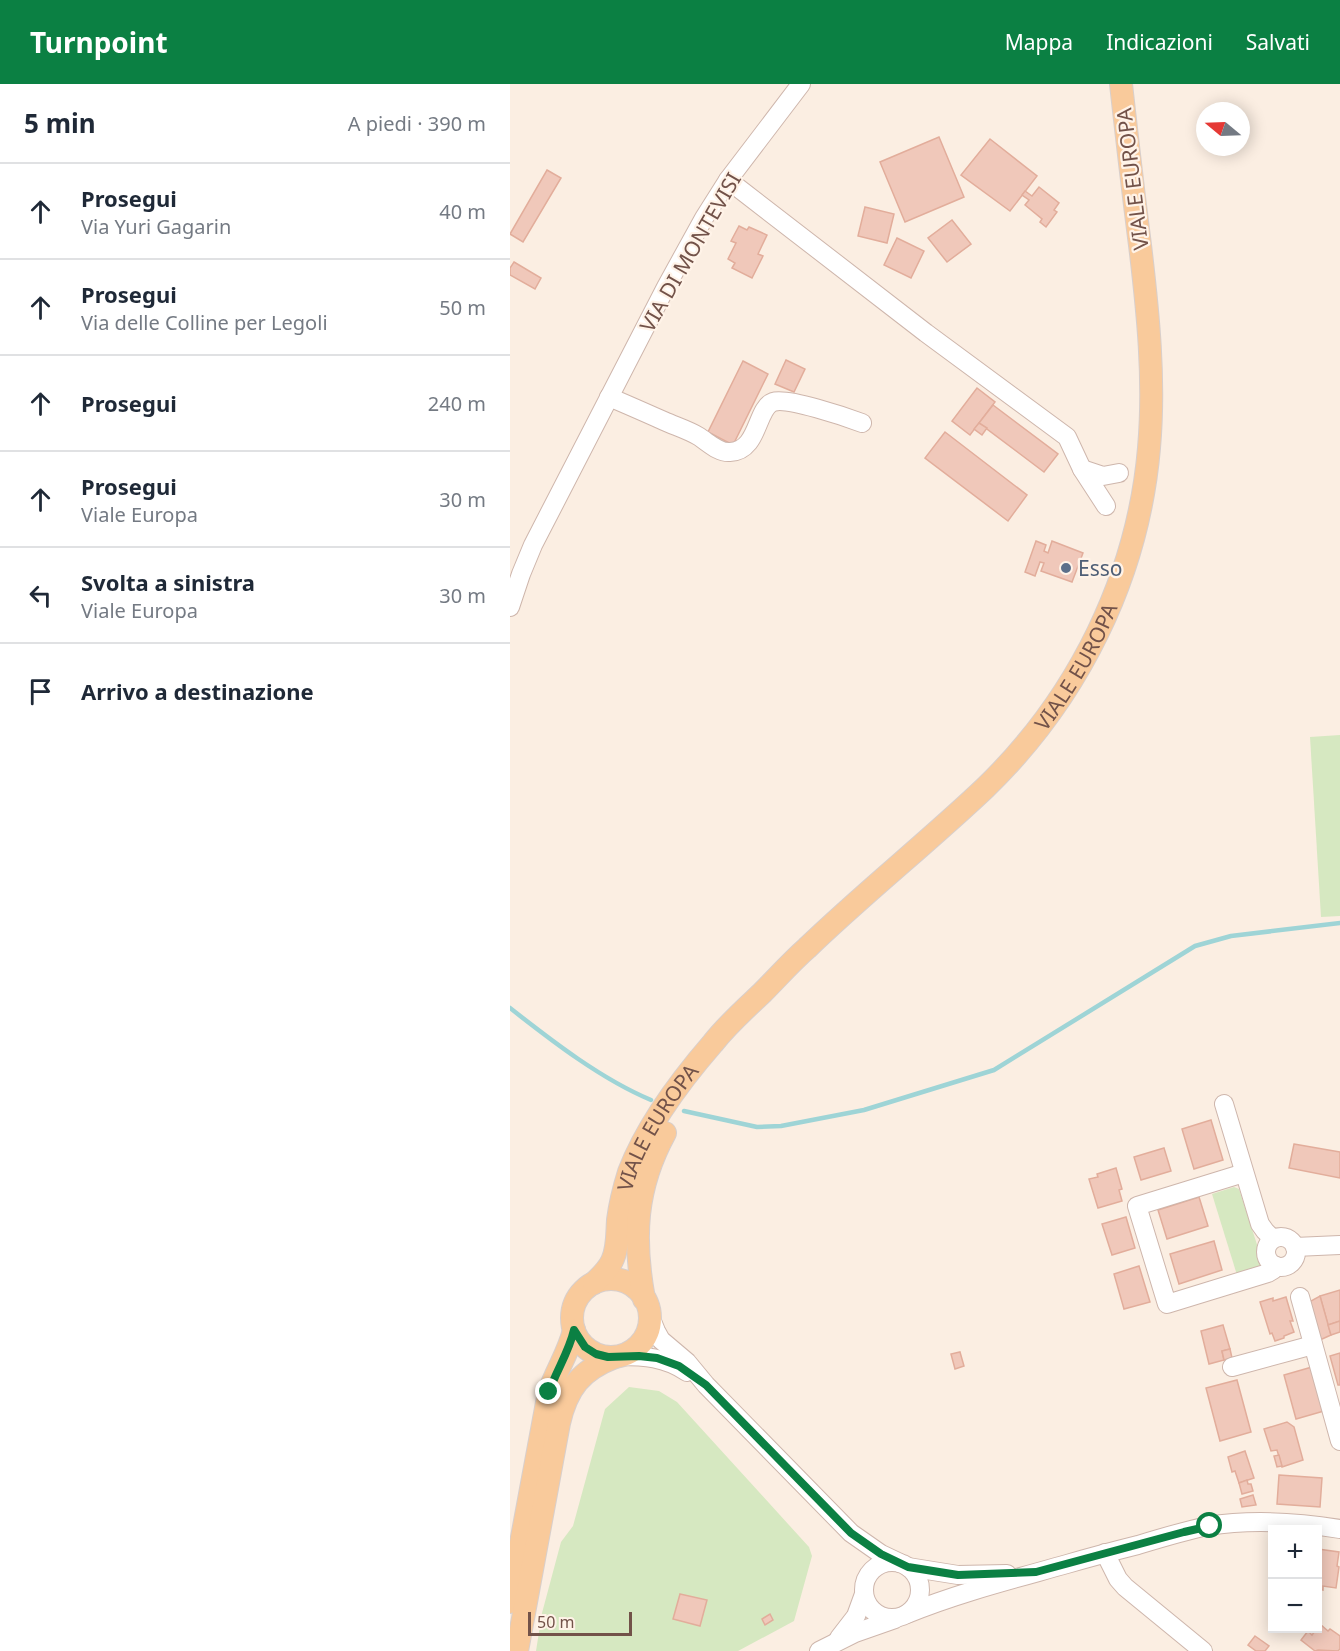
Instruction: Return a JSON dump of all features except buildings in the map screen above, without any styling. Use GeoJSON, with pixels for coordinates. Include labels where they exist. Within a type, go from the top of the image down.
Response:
{"type":"FeatureCollection","features":[{"type":"Feature","properties":{"kind":"main road","name":"VIALE EUROPA"},"geometry":{"type":"LineString","coordinates":[[518,1651],[549,1392],[570,1346],[574,1330],[572,1315],[577,1300],[587,1287],[607,1271],[614,1258],[619,1211],[625,1185],[649,1131],[685,1076],[714,1040],[806,948],[979,794],[1017,754],[1049,715],[1075,676],[1111,607],[1131,550],[1139,517],[1146,477],[1151,424],[1151,360],[1146,300],[1121,84]]}},
{"type":"Feature","properties":{"kind":"main road","name":"VIALE EUROPA"},"geometry":{"type":"LineString","coordinates":[[510,1602],[538,1492],[568,1395],[588,1370],[634,1349],[644,1337],[649,1322],[638,1261],[637,1227],[642,1193],[653,1158],[665,1133],[687,1099],[761,994]]}},
{"type":"Feature","properties":{"kind":"main road"},"geometry":{"type":"LineString","coordinates":[[594,1283],[610,1279],[626,1282],[633,1286],[647,1306]]}},
{"type":"Feature","properties":{"kind":"main road"},"geometry":{"type":"LineString","coordinates":[[574,1330],[580,1342],[590,1351],[602,1356],[617,1356]]}},
{"type":"Feature","properties":{"kind":"street","name":"VIA DI MONTEVISI"},"geometry":{"type":"LineString","coordinates":[[510,607],[533,544],[704,218],[728,180],[801,84]]}},
{"type":"Feature","properties":{"kind":"street"},"geometry":{"type":"LineString","coordinates":[[728,180],[926,333],[1067,437],[1082,469],[1106,506]]}},
{"type":"Feature","properties":{"kind":"street"},"geometry":{"type":"LineString","coordinates":[[609,397],[696,435],[726,452],[736,451],[750,441],[768,405],[774,401],[792,403],[862,423]]}},
{"type":"Feature","properties":{"kind":"street"},"geometry":{"type":"LineString","coordinates":[[1082,469],[1103,476],[1119,473]]}},
{"type":"Feature","properties":{"kind":"street"},"geometry":{"type":"LineString","coordinates":[[1224,1104],[1260,1224],[1273,1239]]}},
{"type":"Feature","properties":{"kind":"street"},"geometry":{"type":"LineString","coordinates":[[1244,1173],[1137,1206],[1167,1304],[1268,1273],[1276,1266]]}},
{"type":"Feature","properties":{"kind":"street"},"geometry":{"type":"LineString","coordinates":[[1281,1236],[1289,1239],[1295,1247],[1295,1257],[1287,1266],[1276,1266],[1269,1262],[1267,1245],[1273,1239],[1281,1236]]}},
{"type":"Feature","properties":{"kind":"street"},"geometry":{"type":"LineString","coordinates":[[1295,1247],[1340,1245]]}},
{"type":"Feature","properties":{"kind":"street"},"geometry":{"type":"LineString","coordinates":[[1300,1297],[1340,1441]]}},
{"type":"Feature","properties":{"kind":"street"},"geometry":{"type":"LineString","coordinates":[[647,1306],[658,1336],[687,1362],[706,1385],[851,1533],[915,1574],[920,1591],[914,1608],[902,1616],[889,1618],[873,1611],[867,1603],[864,1590],[863,1559],[851,1533]]}},
{"type":"Feature","properties":{"kind":"street"},"geometry":{"type":"LineString","coordinates":[[1233,1367],[1314,1345]]}},
{"type":"Feature","properties":{"kind":"street"},"geometry":{"type":"LineString","coordinates":[[617,1356],[662,1359],[679,1366],[706,1385]]}},
{"type":"Feature","properties":{"kind":"street"},"geometry":{"type":"LineString","coordinates":[[819,1651],[855,1633],[931,1605],[1036,1572],[1184,1532],[1221,1525],[1283,1522],[1340,1529]]}},
{"type":"Feature","properties":{"kind":"street"},"geometry":{"type":"LineString","coordinates":[[1105,1553],[1118,1579],[1125,1587],[1203,1651]]}},
{"type":"Feature","properties":{"kind":"street"},"geometry":{"type":"LineString","coordinates":[[836,1642],[856,1616],[868,1576],[882,1564],[891,1562],[958,1575],[1036,1572]]}},
{"type":"Feature","properties":{"kind":"green space"},"geometry":{"type":"Polygon","coordinates":[[[1340,735],[1340,916],[1321,917],[1310,737],[1340,735]]]}},
{"type":"Feature","properties":{"kind":"green space"},"geometry":{"type":"Polygon","coordinates":[[[1234,1187],[1239,1189],[1263,1263],[1260,1269],[1237,1275],[1212,1194],[1234,1187]]]}},
{"type":"Feature","properties":{"kind":"green space"},"geometry":{"type":"Polygon","coordinates":[[[629,1387],[659,1391],[677,1402],[809,1547],[812,1556],[794,1621],[738,1651],[536,1651],[542,1613],[561,1542],[573,1526],[605,1409],[629,1387]]]}},
{"type":"Feature","properties":{"kind":"waterway"},"geometry":{"type":"LineString","coordinates":[[684,1111],[757,1127],[781,1126],[864,1110],[994,1070],[1195,946],[1231,936],[1340,923]]}},
{"type":"Feature","properties":{"kind":"waterway"},"geometry":{"type":"LineString","coordinates":[[510,1008],[595,1070],[651,1100]]}},
{"type":"Feature","properties":{"kind":"place","name":"Esso"},"geometry":{"type":"Point","coordinates":[1066,568]}},
{"type":"Feature","properties":{"kind":"route"},"geometry":{"type":"LineString","coordinates":[[549,1392],[570,1346],[574,1330],[585,1347],[602,1356],[652,1357],[671,1362],[706,1385],[851,1533],[881,1554],[920,1570],[958,1575],[1036,1572],[1210,1526]]}}]}
